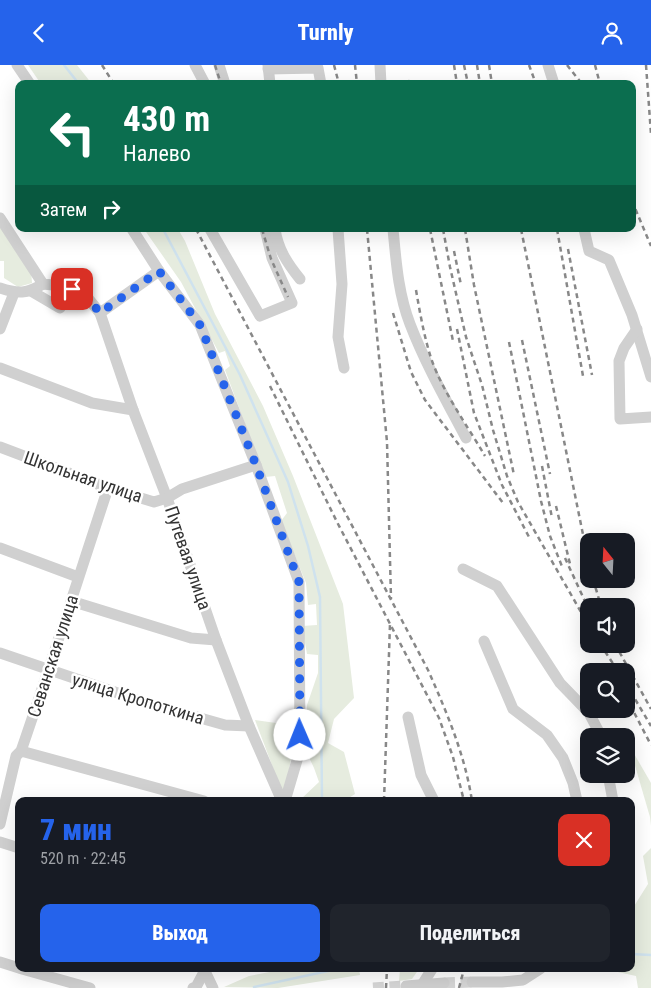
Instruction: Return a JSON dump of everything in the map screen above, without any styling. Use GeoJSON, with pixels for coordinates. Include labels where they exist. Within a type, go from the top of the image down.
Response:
{"type":"FeatureCollection","features":[{"type":"Feature","properties":{"kind":"street"},"geometry":{"type":"LineString","coordinates":[[17,65],[27,80]]}},
{"type":"Feature","properties":{"kind":"street"},"geometry":{"type":"LineString","coordinates":[[195,65],[203,80]]}},
{"type":"Feature","properties":{"kind":"street"},"geometry":{"type":"LineString","coordinates":[[219,65],[224,80]]}},
{"type":"Feature","properties":{"kind":"street"},"geometry":{"type":"LineString","coordinates":[[380,65],[381,80]]}},
{"type":"Feature","properties":{"kind":"street"},"geometry":{"type":"LineString","coordinates":[[548,65],[553,80]]}},
{"type":"Feature","properties":{"kind":"street"},"geometry":{"type":"LineString","coordinates":[[270,80],[268,67],[318,68],[320,80]]}},
{"type":"Feature","properties":{"kind":"street"},"geometry":{"type":"LineString","coordinates":[[0,218],[43,283]]}},
{"type":"Feature","properties":{"kind":"street"},"geometry":{"type":"LineString","coordinates":[[134,232],[159,271],[200,325],[256,465],[299,582],[300,750],[284,797]]}},
{"type":"Feature","properties":{"kind":"street"},"geometry":{"type":"LineString","coordinates":[[212,232],[260,316],[292,303],[272,259],[266,232]]}},
{"type":"Feature","properties":{"kind":"street"},"geometry":{"type":"LineString","coordinates":[[275,232],[285,260],[300,279]]}},
{"type":"Feature","properties":{"kind":"street"},"geometry":{"type":"LineString","coordinates":[[338,232],[342,283],[338,337],[344,368]]}},
{"type":"Feature","properties":{"kind":"street"},"geometry":{"type":"LineString","coordinates":[[393,232],[396,270],[409,322],[430,372],[466,438]]}},
{"type":"Feature","properties":{"kind":"street"},"geometry":{"type":"LineString","coordinates":[[585,232],[589,251],[610,261],[637,329],[651,377]]}},
{"type":"Feature","properties":{"kind":"street"},"geometry":{"type":"LineString","coordinates":[[0,287],[14,293],[31,291],[43,283],[62,286],[83,292],[100,313],[159,271]]}},
{"type":"Feature","properties":{"kind":"street"},"geometry":{"type":"LineString","coordinates":[[31,291],[60,308]]}},
{"type":"Feature","properties":{"kind":"street"},"geometry":{"type":"LineString","coordinates":[[0,329],[14,293]]}},
{"type":"Feature","properties":{"kind":"street","name":"Путевая улица"},"geometry":{"type":"LineString","coordinates":[[100,313],[216,640],[249,726],[281,797]]}},
{"type":"Feature","properties":{"kind":"street"},"geometry":{"type":"LineString","coordinates":[[637,329],[624,348],[619,361],[620,419],[651,417]]}},
{"type":"Feature","properties":{"kind":"street"},"geometry":{"type":"LineString","coordinates":[[0,368],[92,403],[133,410]]}},
{"type":"Feature","properties":{"kind":"street","name":"Школьная улица"},"geometry":{"type":"LineString","coordinates":[[0,447],[108,488],[154,502],[167,498]]}},
{"type":"Feature","properties":{"kind":"street"},"geometry":{"type":"LineString","coordinates":[[167,498],[182,489],[256,465]]}},
{"type":"Feature","properties":{"kind":"street","name":"Севанская улица"},"geometry":{"type":"LineString","coordinates":[[0,824],[16,756],[21,751],[49,671],[108,488]]}},
{"type":"Feature","properties":{"kind":"street"},"geometry":{"type":"LineString","coordinates":[[0,549],[78,577]]}},
{"type":"Feature","properties":{"kind":"street"},"geometry":{"type":"LineString","coordinates":[[463,569],[497,587],[560,683],[589,713],[597,728]]}},
{"type":"Feature","properties":{"kind":"street"},"geometry":{"type":"LineString","coordinates":[[71,601],[191,638],[216,640]]}},
{"type":"Feature","properties":{"kind":"street"},"geometry":{"type":"LineString","coordinates":[[484,641],[513,709],[547,735],[563,758],[573,783],[576,797]]}},
{"type":"Feature","properties":{"kind":"street","name":"улица Кропоткина"},"geometry":{"type":"LineString","coordinates":[[0,653],[147,703],[225,725],[249,726]]}},
{"type":"Feature","properties":{"kind":"street"},"geometry":{"type":"LineString","coordinates":[[408,717],[421,775],[432,797]]}},
{"type":"Feature","properties":{"kind":"street"},"geometry":{"type":"LineString","coordinates":[[21,751],[189,797]]}},
{"type":"Feature","properties":{"kind":"street"},"geometry":{"type":"LineString","coordinates":[[610,783],[612,797]]}},
{"type":"Feature","properties":{"kind":"street"},"geometry":{"type":"LineString","coordinates":[[0,842],[15,846]]}},
{"type":"Feature","properties":{"kind":"street"},"geometry":{"type":"LineString","coordinates":[[0,962],[15,967]]}},
{"type":"Feature","properties":{"kind":"street"},"geometry":{"type":"LineString","coordinates":[[33,972],[90,988]]}},
{"type":"Feature","properties":{"kind":"street"},"geometry":{"type":"LineString","coordinates":[[195,988],[203,972]]}},
{"type":"Feature","properties":{"kind":"street"},"geometry":{"type":"LineString","coordinates":[[205,972],[213,988]]}},
{"type":"Feature","properties":{"kind":"street"},"geometry":{"type":"LineString","coordinates":[[422,985],[430,972]]}},
{"type":"Feature","properties":{"kind":"street"},"geometry":{"type":"LineString","coordinates":[[472,982],[492,985],[525,984],[537,972]]}},
{"type":"Feature","properties":{"kind":"street"},"geometry":{"type":"LineString","coordinates":[[406,986],[444,983]]}},
{"type":"Feature","properties":{"kind":"shaded area"},"geometry":{"type":"Polygon","coordinates":[[[28,65],[77,65],[89,80],[38,80],[28,65]]]}},
{"type":"Feature","properties":{"kind":"shaded area"},"geometry":{"type":"Polygon","coordinates":[[[0,225],[31,269],[32,283],[18,287],[4,278],[4,261],[0,261],[0,225]]]}},
{"type":"Feature","properties":{"kind":"shaded area"},"geometry":{"type":"Polygon","coordinates":[[[146,232],[180,232],[185,241],[215,314],[263,406],[293,476],[343,604],[354,698],[334,719],[328,743],[344,752],[355,794],[350,797],[303,797],[319,782],[307,753],[307,705],[318,673],[318,655],[307,654],[302,626],[317,625],[316,604],[308,605],[306,583],[281,521],[287,513],[275,476],[265,477],[225,370],[230,366],[225,351],[219,353],[181,282],[146,232]]]}},
{"type":"Feature","properties":{"kind":"shaded area"},"geometry":{"type":"Polygon","coordinates":[[[255,720],[297,726],[284,797],[255,720]]]}},
{"type":"Feature","properties":{"kind":"shaded area"},"geometry":{"type":"Polygon","coordinates":[[[635,755],[651,783],[651,826],[635,766],[635,755]]]}},
{"type":"Feature","properties":{"kind":"shaded area"},"geometry":{"type":"Polygon","coordinates":[[[651,848],[651,988],[638,988],[636,976],[618,972],[635,972],[635,905],[648,884],[643,856],[651,848]]]}},
{"type":"Feature","properties":{"kind":"shaded area"},"geometry":{"type":"Polygon","coordinates":[[[270,972],[360,972],[360,975],[278,988],[224,987],[249,976],[270,972]]]}},
{"type":"Feature","properties":{"kind":"shaded area"},"geometry":{"type":"Polygon","coordinates":[[[400,972],[417,972],[412,979],[399,981],[400,972]]]}},
{"type":"Feature","properties":{"kind":"waterway"},"geometry":{"type":"LineString","coordinates":[[64,65],[76,80]]}},
{"type":"Feature","properties":{"kind":"waterway"},"geometry":{"type":"LineString","coordinates":[[165,232],[240,375],[288,482],[308,546],[320,597],[322,797]]}},
{"type":"Feature","properties":{"kind":"waterway"},"geometry":{"type":"LineString","coordinates":[[635,954],[651,955]]}},
{"type":"Feature","properties":{"kind":"waterway"},"geometry":{"type":"LineString","coordinates":[[254,987],[323,972]]}},
{"type":"Feature","properties":{"kind":"tunnel"},"geometry":{"type":"LineString","coordinates":[[444,983],[472,982]]}},
{"type":"Feature","properties":{"kind":"tunnel"},"geometry":{"type":"LineString","coordinates":[[373,988],[406,986]]}},
{"type":"Feature","properties":{"kind":"railway"},"geometry":{"type":"LineString","coordinates":[[102,65],[111,80]]}},
{"type":"Feature","properties":{"kind":"railway"},"geometry":{"type":"LineString","coordinates":[[215,65],[220,80]]}},
{"type":"Feature","properties":{"kind":"railway"},"geometry":{"type":"LineString","coordinates":[[334,65],[338,80]]}},
{"type":"Feature","properties":{"kind":"railway"},"geometry":{"type":"LineString","coordinates":[[355,65],[357,80]]}},
{"type":"Feature","properties":{"kind":"railway"},"geometry":{"type":"LineString","coordinates":[[454,65],[456,80]]}},
{"type":"Feature","properties":{"kind":"railway"},"geometry":{"type":"LineString","coordinates":[[464,65],[467,80]]}},
{"type":"Feature","properties":{"kind":"railway"},"geometry":{"type":"LineString","coordinates":[[477,65],[479,80]]}},
{"type":"Feature","properties":{"kind":"railway"},"geometry":{"type":"LineString","coordinates":[[489,65],[491,80]]}},
{"type":"Feature","properties":{"kind":"railway"},"geometry":{"type":"LineString","coordinates":[[529,65],[535,80]]}},
{"type":"Feature","properties":{"kind":"railway"},"geometry":{"type":"LineString","coordinates":[[567,65],[579,80]]}},
{"type":"Feature","properties":{"kind":"railway"},"geometry":{"type":"LineString","coordinates":[[595,65],[599,80]]}},
{"type":"Feature","properties":{"kind":"railway"},"geometry":{"type":"LineString","coordinates":[[646,65],[651,134]]}},
{"type":"Feature","properties":{"kind":"railway"},"geometry":{"type":"LineString","coordinates":[[636,210],[651,246]]}},
{"type":"Feature","properties":{"kind":"railway"},"geometry":{"type":"LineString","coordinates":[[198,232],[428,670],[460,751],[471,797]]}},
{"type":"Feature","properties":{"kind":"railway"},"geometry":{"type":"LineString","coordinates":[[263,232],[271,259],[288,297]]}},
{"type":"Feature","properties":{"kind":"railway"},"geometry":{"type":"LineString","coordinates":[[367,232],[387,442],[391,599]]}},
{"type":"Feature","properties":{"kind":"railway"},"geometry":{"type":"LineString","coordinates":[[431,232],[453,341]]}},
{"type":"Feature","properties":{"kind":"railway"},"geometry":{"type":"LineString","coordinates":[[444,232],[466,337],[482,385],[507,476],[518,502],[580,610]]}},
{"type":"Feature","properties":{"kind":"railway"},"geometry":{"type":"LineString","coordinates":[[465,232],[474,285],[514,475]]}},
{"type":"Feature","properties":{"kind":"railway"},"geometry":{"type":"LineString","coordinates":[[522,232],[583,533]]}},
{"type":"Feature","properties":{"kind":"railway"},"geometry":{"type":"LineString","coordinates":[[558,232],[583,376]]}},
{"type":"Feature","properties":{"kind":"railway"},"geometry":{"type":"LineString","coordinates":[[568,249],[592,375]]}},
{"type":"Feature","properties":{"kind":"railway"},"geometry":{"type":"LineString","coordinates":[[454,251],[461,285]]}},
{"type":"Feature","properties":{"kind":"railway"},"geometry":{"type":"LineString","coordinates":[[416,290],[431,358],[448,395],[485,456]]}},
{"type":"Feature","properties":{"kind":"railway"},"geometry":{"type":"LineString","coordinates":[[393,313],[411,372],[425,400],[503,503]]}},
{"type":"Feature","properties":{"kind":"railway"},"geometry":{"type":"LineString","coordinates":[[457,329],[474,413],[502,485],[529,537]]}},
{"type":"Feature","properties":{"kind":"railway"},"geometry":{"type":"LineString","coordinates":[[522,340],[550,474]]}},
{"type":"Feature","properties":{"kind":"railway"},"geometry":{"type":"LineString","coordinates":[[509,342],[541,501],[550,536],[563,569]]}},
{"type":"Feature","properties":{"kind":"railway"},"geometry":{"type":"LineString","coordinates":[[270,386],[337,522],[439,718],[453,757],[463,797]]}},
{"type":"Feature","properties":{"kind":"railway"},"geometry":{"type":"LineString","coordinates":[[542,466],[552,518]]}},
{"type":"Feature","properties":{"kind":"railway"},"geometry":{"type":"LineString","coordinates":[[556,506],[570,564]]}},
{"type":"Feature","properties":{"kind":"railway"},"geometry":{"type":"LineString","coordinates":[[565,558],[583,598]]}},
{"type":"Feature","properties":{"kind":"railway"},"geometry":{"type":"LineString","coordinates":[[596,588],[599,598]]}},
{"type":"Feature","properties":{"kind":"railway"},"geometry":{"type":"LineString","coordinates":[[384,797],[390,624]]}},
{"type":"Feature","properties":{"kind":"railway"},"geometry":{"type":"LineString","coordinates":[[606,653],[613,663]]}},
{"type":"Feature","properties":{"kind":"railway"},"geometry":{"type":"LineString","coordinates":[[620,653],[651,709]]}},
{"type":"Feature","properties":{"kind":"railway"},"geometry":{"type":"LineString","coordinates":[[635,699],[651,726]]}},
{"type":"Feature","properties":{"kind":"railway"},"geometry":{"type":"LineString","coordinates":[[635,714],[651,745]]}},
{"type":"Feature","properties":{"kind":"railway"},"geometry":{"type":"LineString","coordinates":[[386,988],[387,972]]}},
{"type":"Feature","properties":{"kind":"railway"},"geometry":{"type":"LineString","coordinates":[[459,988],[463,972]]}},
{"type":"Feature","properties":{"kind":"route"},"geometry":{"type":"LineString","coordinates":[[72,289],[83,292],[100,313],[159,271],[200,325],[256,465],[299,582],[300,735]]}}]}
